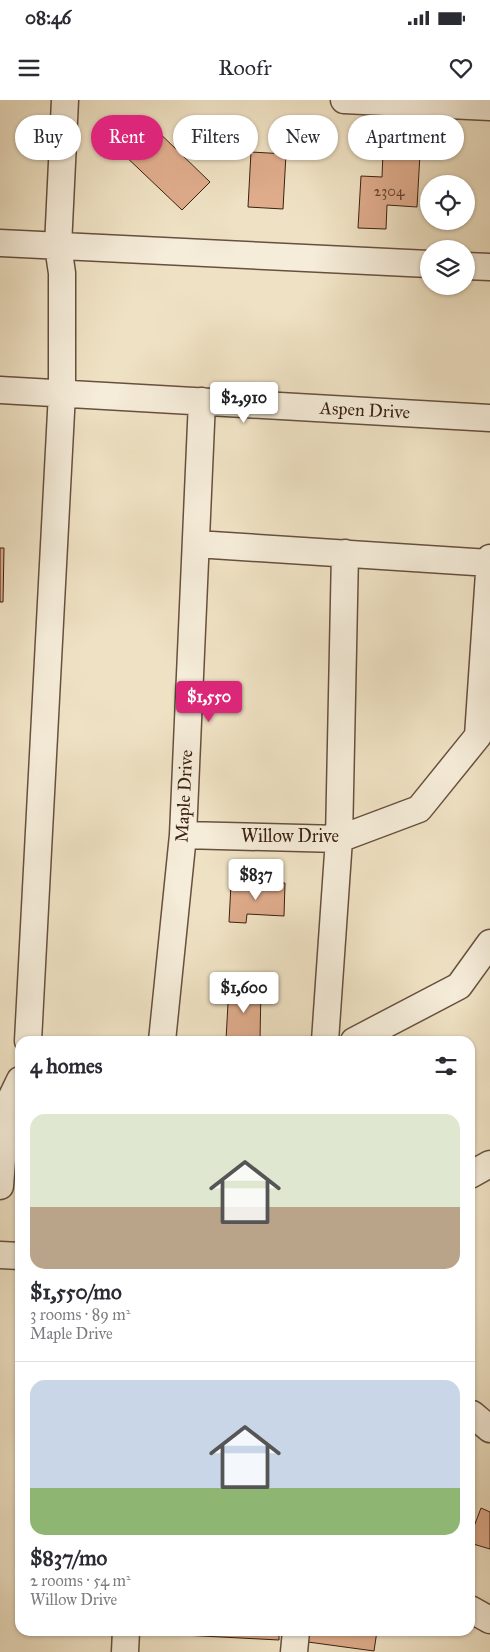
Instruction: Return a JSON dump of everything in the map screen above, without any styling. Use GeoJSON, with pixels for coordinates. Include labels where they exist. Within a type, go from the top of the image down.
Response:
{"type":"FeatureCollection","features":[{"type":"Feature","properties":{"kind":"street"},"geometry":{"type":"LineString","coordinates":[[28,1036],[62,393],[62,273],[58,246],[65,100]]}},
{"type":"Feature","properties":{"kind":"street"},"geometry":{"type":"LineString","coordinates":[[344,100],[490,107]]}},
{"type":"Feature","properties":{"kind":"street"},"geometry":{"type":"LineString","coordinates":[[0,243],[420,264]]}},
{"type":"Feature","properties":{"kind":"street"},"geometry":{"type":"LineString","coordinates":[[475,267],[490,268]]}},
{"type":"Feature","properties":{"kind":"street","name":"Aspen Drive"},"geometry":{"type":"LineString","coordinates":[[0,390],[490,418]]}},
{"type":"Feature","properties":{"kind":"street","name":"Maple Drive"},"geometry":{"type":"LineString","coordinates":[[163,1036],[183,835],[202,401]]}},
{"type":"Feature","properties":{"kind":"street"},"geometry":{"type":"LineString","coordinates":[[196,544],[490,563]]}},
{"type":"Feature","properties":{"kind":"street"},"geometry":{"type":"LineString","coordinates":[[325,1036],[339,839],[345,553]]}},
{"type":"Feature","properties":{"kind":"street","name":"Willow Drive"},"geometry":{"type":"LineString","coordinates":[[183,835],[339,839],[419,809],[478,736],[490,558]]}},
{"type":"Feature","properties":{"kind":"street"},"geometry":{"type":"LineString","coordinates":[[364,1036],[459,986],[490,943]]}},
{"type":"Feature","properties":{"kind":"street"},"geometry":{"type":"LineString","coordinates":[[0,1186],[3,1108],[15,1088]]}},
{"type":"Feature","properties":{"kind":"street"},"geometry":{"type":"LineString","coordinates":[[475,1173],[490,1164]]}},
{"type":"Feature","properties":{"kind":"street"},"geometry":{"type":"LineString","coordinates":[[0,1255],[15,1256]]}},
{"type":"Feature","properties":{"kind":"street"},"geometry":{"type":"LineString","coordinates":[[475,1416],[490,1429]]}},
{"type":"Feature","properties":{"kind":"street"},"geometry":{"type":"LineString","coordinates":[[475,1612],[490,1620]]}},
{"type":"Feature","properties":{"kind":"street"},"geometry":{"type":"LineString","coordinates":[[125,1652],[126,1636]]}},
{"type":"Feature","properties":{"kind":"street"},"geometry":{"type":"LineString","coordinates":[[294,1652],[296,1636]]}},
{"type":"Feature","properties":{"kind":"building"},"geometry":{"type":"Polygon","coordinates":[[[163,137],[173,146],[173,160],[187,160],[210,182],[182,210],[129,160],[163,160],[163,137]]]}},
{"type":"Feature","properties":{"kind":"building"},"geometry":{"type":"Polygon","coordinates":[[[258,152],[268,153],[268,160],[286,160],[283,209],[248,207],[251,160],[258,160],[258,152]]]}},
{"type":"Feature","properties":{"kind":"building"},"geometry":{"type":"Polygon","coordinates":[[[383,160],[420,160],[417,207],[387,205],[386,229],[358,228],[361,176],[382,177],[383,160]]]}},
{"type":"Feature","properties":{"kind":"building"},"geometry":{"type":"Polygon","coordinates":[[[0,548],[4,548],[3,602],[0,602],[0,548]]]}},
{"type":"Feature","properties":{"kind":"building"},"geometry":{"type":"Polygon","coordinates":[[[266,882],[285,883],[284,916],[247,914],[246,923],[229,922],[231,884],[266,886],[266,882]]]}},
{"type":"Feature","properties":{"kind":"building"},"geometry":{"type":"Polygon","coordinates":[[[229,985],[261,987],[260,1036],[226,1036],[229,985]]]}},
{"type":"Feature","properties":{"kind":"building"},"geometry":{"type":"Polygon","coordinates":[[[481,1508],[490,1512],[490,1549],[475,1544],[475,1524],[481,1508]]]}},
{"type":"Feature","properties":{"kind":"building"},"geometry":{"type":"Polygon","coordinates":[[[202,1636],[279,1636],[279,1640],[202,1636]]]}},
{"type":"Feature","properties":{"kind":"building"},"geometry":{"type":"Polygon","coordinates":[[[309,1636],[376,1636],[374,1651],[308,1642],[309,1636]]]}}]}
